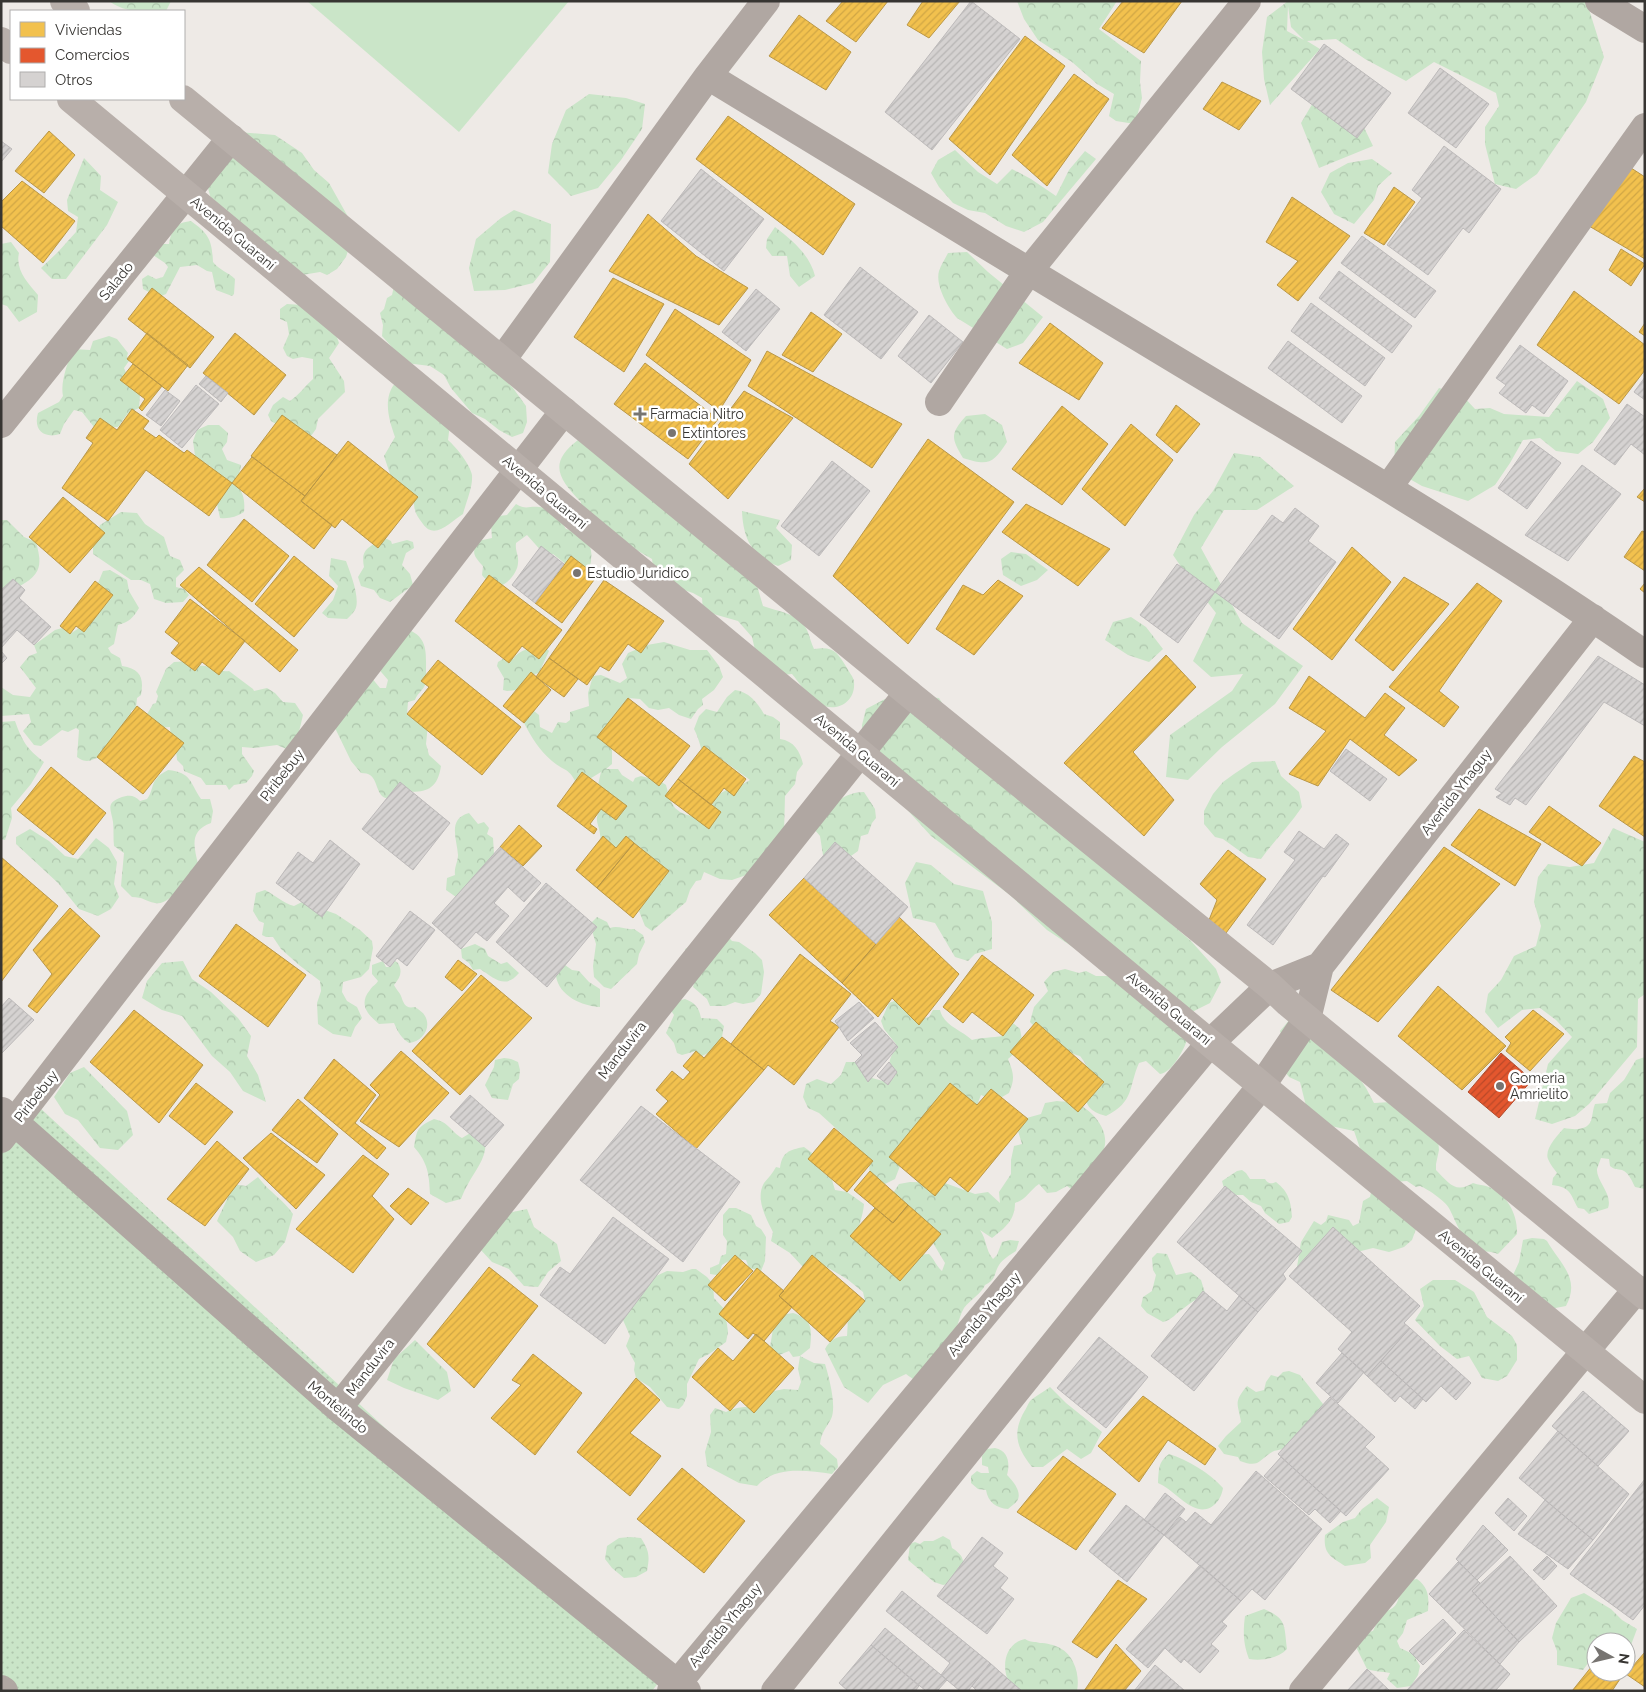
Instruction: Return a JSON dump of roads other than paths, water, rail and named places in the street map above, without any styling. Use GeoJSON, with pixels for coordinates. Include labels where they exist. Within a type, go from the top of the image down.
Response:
{"type":"FeatureCollection","features":[{"type":"Feature","properties":{"kind":"main road"},"geometry":{"type":"LineString","coordinates":[[64,1],[75,10]]}},
{"type":"Feature","properties":{"kind":"main road","name":"Avenida Guaraní"},"geometry":{"type":"LineString","coordinates":[[71,100],[1210,1043],[1645,1400]]}},
{"type":"Feature","properties":{"kind":"main road"},"geometry":{"type":"LineString","coordinates":[[184,100],[1270,986],[1307,1019],[1641,1292]]}},
{"type":"Feature","properties":{"kind":"street"},"geometry":{"type":"LineString","coordinates":[[502,360],[708,76],[766,1]]}},
{"type":"Feature","properties":{"kind":"street"},"geometry":{"type":"LineString","coordinates":[[939,402],[1028,272],[1247,1]]}},
{"type":"Feature","properties":{"kind":"street"},"geometry":{"type":"LineString","coordinates":[[1599,1],[1645,29]]}},
{"type":"Feature","properties":{"kind":"street"},"geometry":{"type":"LineString","coordinates":[[708,76],[1028,272],[1388,488],[1593,618],[1645,654]]}},
{"type":"Feature","properties":{"kind":"street"},"geometry":{"type":"LineString","coordinates":[[1388,488],[1645,127]]}},
{"type":"Feature","properties":{"kind":"street","name":"Salado"},"geometry":{"type":"LineString","coordinates":[[1,424],[231,138]]}},
{"type":"Feature","properties":{"kind":"street","name":"Piribebuy"},"geometry":{"type":"LineString","coordinates":[[6,1124],[564,411]]}},
{"type":"Feature","properties":{"kind":"street","name":"Avenida Yhaguy"},"geometry":{"type":"LineString","coordinates":[[776,1691],[1262,1085],[1307,1019],[1320,966],[1593,618]]}},
{"type":"Feature","properties":{"kind":"street","name":"Manduvira"},"geometry":{"type":"LineString","coordinates":[[338,1408],[908,692]]}},
{"type":"Feature","properties":{"kind":"street","name":"Avenida Yhaguy"},"geometry":{"type":"LineString","coordinates":[[678,1688],[1210,1043],[1270,986],[1320,966]]}},
{"type":"Feature","properties":{"kind":"street","name":"Montelindo"},"geometry":{"type":"LineString","coordinates":[[6,1124],[338,1408],[678,1688]]}},
{"type":"Feature","properties":{"kind":"street"},"geometry":{"type":"LineString","coordinates":[[1303,1691],[1584,1351],[1641,1292]]}},
{"type":"Feature","properties":{"kind":"place","name":"Farmacia Nitro"},"geometry":{"type":"Point","coordinates":[640,414]}},
{"type":"Feature","properties":{"kind":"place","name":"Extintores"},"geometry":{"type":"Point","coordinates":[672,433]}},
{"type":"Feature","properties":{"kind":"place","name":"Estudio Juridico"},"geometry":{"type":"Point","coordinates":[577,573]}},
{"type":"Feature","properties":{"kind":"place","name":"Gomeria Amrielito"},"geometry":{"type":"Point","coordinates":[1500,1086]}}]}
